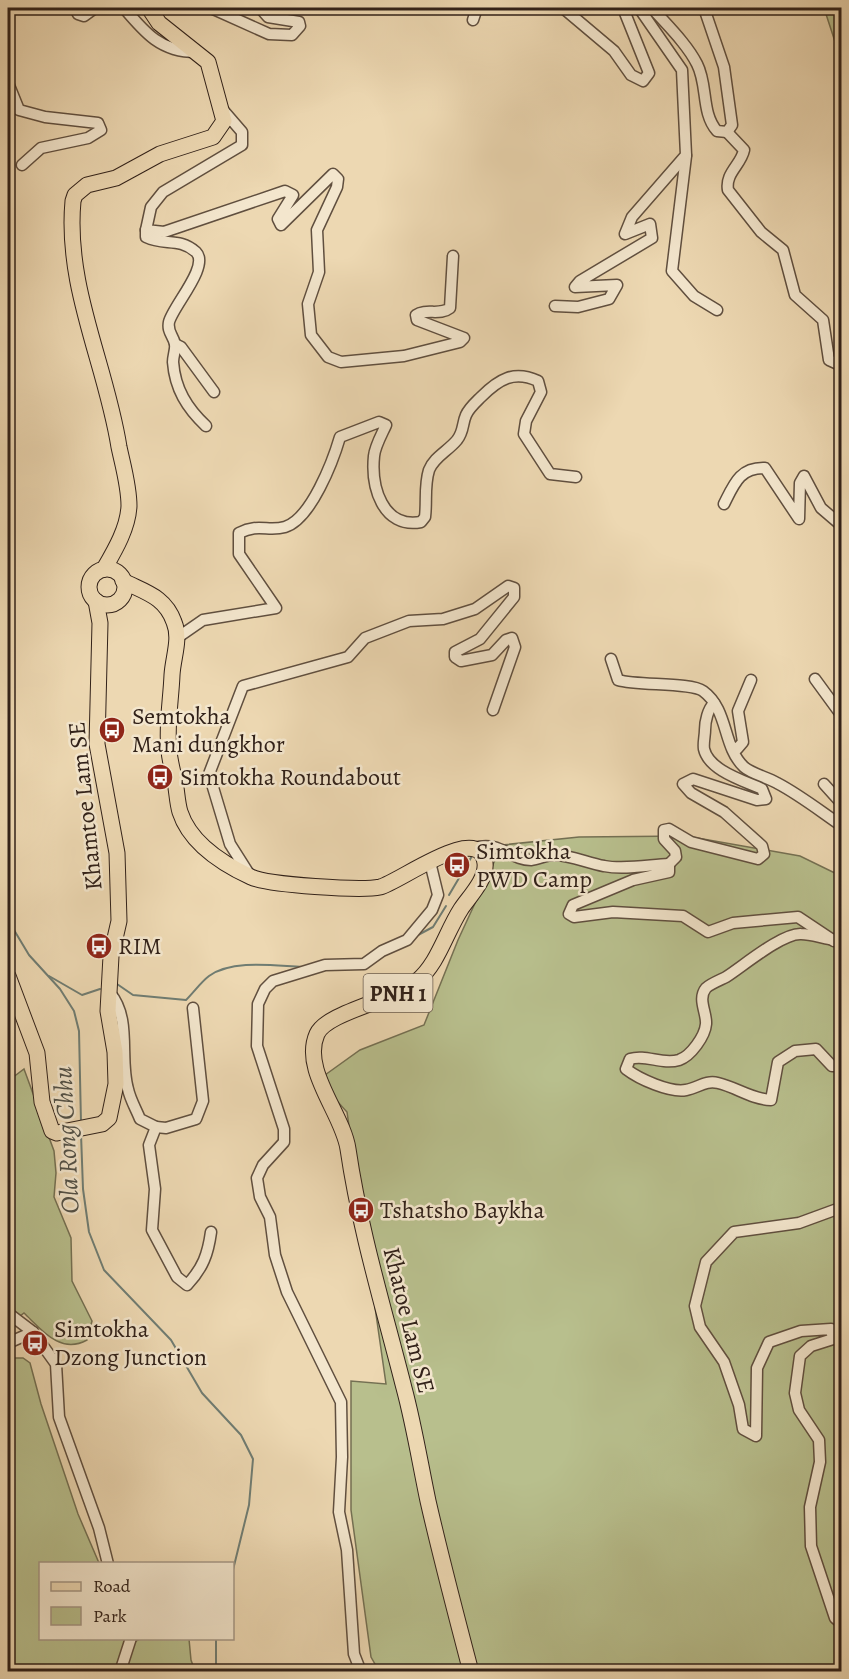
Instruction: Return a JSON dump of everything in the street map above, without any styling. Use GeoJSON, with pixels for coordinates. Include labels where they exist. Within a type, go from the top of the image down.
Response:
{"type":"FeatureCollection","features":[{"type":"Feature","properties":{"kind":"main road"},"geometry":{"type":"LineString","coordinates":[[102,603],[116,579],[114,552],[129,507],[114,409],[83,309],[74,255],[73,201],[75,195],[87,185],[116,178],[160,154],[213,137],[224,121],[212,70],[198,52],[159,23],[149,8]]}},
{"type":"Feature","properties":{"kind":"main road","name":"Khamtoe Lam SE"},"geometry":{"type":"LineString","coordinates":[[8,976],[37,1053],[42,1102],[52,1131],[57,1133],[102,1124],[110,1118],[114,1107],[116,1084],[115,1053],[108,1011],[111,956],[119,921],[117,853],[97,744],[102,603],[90,593],[90,580],[96,573],[116,579]]}},
{"type":"Feature","properties":{"kind":"main road"},"geometry":{"type":"LineString","coordinates":[[116,579],[142,591],[148,591],[163,603],[175,622],[177,638],[172,666],[168,750],[179,809],[185,824],[201,845],[225,863],[256,880],[355,889],[382,886],[454,851],[474,848]]}},
{"type":"Feature","properties":{"kind":"main road","name":"Khatoe Lam SE"},"geometry":{"type":"LineString","coordinates":[[471,1671],[428,1497],[405,1391],[357,1208],[346,1135],[319,1081],[315,1053],[317,1034],[327,1022],[399,993],[417,981],[431,966],[448,930],[486,868],[484,858],[474,848]]}},
{"type":"Feature","properties":{"kind":"street"},"geometry":{"type":"LineString","coordinates":[[75,8],[78,14],[84,16],[95,8]]}},
{"type":"Feature","properties":{"kind":"street"},"geometry":{"type":"LineString","coordinates":[[123,8],[153,40],[178,51],[198,52]]}},
{"type":"Feature","properties":{"kind":"street"},"geometry":{"type":"LineString","coordinates":[[211,8],[269,34],[292,35],[300,26],[299,22],[292,20],[268,17],[260,8]]}},
{"type":"Feature","properties":{"kind":"street"},"geometry":{"type":"LineString","coordinates":[[473,20],[477,8]]}},
{"type":"Feature","properties":{"kind":"street"},"geometry":{"type":"LineString","coordinates":[[563,8],[614,51],[631,75],[644,81],[649,73],[623,8]]}},
{"type":"Feature","properties":{"kind":"street"},"geometry":{"type":"LineString","coordinates":[[639,8],[682,70],[686,155],[672,271],[694,296],[717,309]]}},
{"type":"Feature","properties":{"kind":"street"},"geometry":{"type":"LineString","coordinates":[[652,8],[696,61],[701,73],[710,124],[717,131],[727,132],[744,150],[742,160],[727,182],[728,190],[762,232],[783,250],[795,296],[823,320],[829,360],[842,366]]}},
{"type":"Feature","properties":{"kind":"street"},"geometry":{"type":"LineString","coordinates":[[704,8],[724,67],[732,125],[727,132]]}},
{"type":"Feature","properties":{"kind":"street"},"geometry":{"type":"LineString","coordinates":[[8,83],[19,110],[45,117],[98,123],[101,130],[88,138],[41,148],[22,165]]}},
{"type":"Feature","properties":{"kind":"street"},"geometry":{"type":"LineString","coordinates":[[206,426],[194,415],[179,392],[174,375],[175,344],[168,332],[168,323],[176,303],[198,271],[199,260],[189,246],[176,241],[153,240],[146,237],[146,230],[151,207],[163,192],[242,146],[242,132],[223,110]]}},
{"type":"Feature","properties":{"kind":"street"},"geometry":{"type":"LineString","coordinates":[[555,306],[578,307],[609,299],[616,285],[575,287],[580,281],[652,238],[650,224],[625,234],[632,217],[686,155]]}},
{"type":"Feature","properties":{"kind":"street"},"geometry":{"type":"LineString","coordinates":[[146,230],[164,232],[285,191],[293,195],[278,219],[281,225],[333,174],[338,179],[337,187],[317,230],[319,272],[308,304],[311,335],[328,357],[341,362],[404,356],[464,338],[417,320],[416,315],[420,312],[445,312],[450,308],[453,256]]}},
{"type":"Feature","properties":{"kind":"street"},"geometry":{"type":"LineString","coordinates":[[175,344],[181,347],[214,392]]}},
{"type":"Feature","properties":{"kind":"street"},"geometry":{"type":"LineString","coordinates":[[177,638],[203,620],[276,608],[239,554],[239,533],[252,526],[284,527],[301,517],[331,465],[340,436],[379,422],[386,425],[374,455],[376,498],[391,515],[412,524],[421,522],[425,517],[425,489],[433,461],[458,439],[464,429],[465,417],[469,409],[500,380],[512,375],[526,376],[538,381],[541,392],[526,421],[524,434],[550,474],[576,477]]}},
{"type":"Feature","properties":{"kind":"street"},"geometry":{"type":"LineString","coordinates":[[724,504],[739,475],[753,467],[765,468],[799,519],[800,483],[804,476],[821,508],[842,526]]}},
{"type":"Feature","properties":{"kind":"street"},"geometry":{"type":"LineString","coordinates":[[256,880],[247,873],[230,844],[209,774],[243,686],[348,657],[365,638],[409,621],[443,619],[474,609],[508,586],[514,588],[514,597],[480,639],[455,652],[455,657],[461,661],[492,655],[506,640],[512,638],[515,647],[493,710]]}},
{"type":"Feature","properties":{"kind":"street"},"geometry":{"type":"LineString","coordinates":[[611,659],[618,680],[630,684],[651,682],[702,690],[720,710],[732,747],[744,767],[776,782],[842,826]]}},
{"type":"Feature","properties":{"kind":"street"},"geometry":{"type":"LineString","coordinates":[[814,679],[842,716]]}},
{"type":"Feature","properties":{"kind":"street"},"geometry":{"type":"LineString","coordinates":[[732,747],[737,749],[743,742],[738,711],[751,680]]}},
{"type":"Feature","properties":{"kind":"street"},"geometry":{"type":"LineString","coordinates":[[474,848],[500,847],[531,860],[560,855],[606,867],[669,864],[676,857],[675,851],[664,840],[664,830],[669,829],[691,842],[758,859],[764,854],[762,846],[724,813],[691,793],[683,784],[693,779],[757,800],[766,799],[762,789],[715,765],[709,759],[704,747],[705,724],[714,703]]}},
{"type":"Feature","properties":{"kind":"street"},"geometry":{"type":"LineString","coordinates":[[824,784],[842,804]]}},
{"type":"Feature","properties":{"kind":"street"},"geometry":{"type":"LineString","coordinates":[[361,1671],[354,1654],[347,1550],[339,1512],[342,1456],[340,1402],[287,1292],[275,1255],[270,1217],[260,1197],[257,1178],[263,1165],[284,1142],[284,1130],[257,1046],[258,1004],[265,989],[273,981],[325,965],[364,964],[382,951],[407,940],[432,910],[438,895],[430,862]]}},
{"type":"Feature","properties":{"kind":"street"},"geometry":{"type":"LineString","coordinates":[[669,864],[669,872],[633,880],[573,905],[569,914],[574,917],[613,912],[682,916],[708,932],[733,923],[798,917],[838,941]]}},
{"type":"Feature","properties":{"kind":"street"},"geometry":{"type":"LineString","coordinates":[[838,941],[799,933],[747,960],[728,976],[706,987],[703,996],[707,1022],[705,1030],[691,1051],[680,1060],[653,1061],[639,1056],[630,1059],[626,1069],[636,1077],[669,1089],[688,1090],[709,1082],[721,1083],[747,1095],[771,1100],[778,1062],[795,1051],[816,1049],[832,1066],[842,1066]]}},
{"type":"Feature","properties":{"kind":"street"},"geometry":{"type":"LineString","coordinates":[[110,993],[122,1022],[127,1088],[140,1119],[166,1128],[196,1119],[203,1101],[193,1008]]}},
{"type":"Feature","properties":{"kind":"street"},"geometry":{"type":"LineString","coordinates":[[156,1126],[149,1145],[155,1189],[152,1230],[177,1277],[187,1285],[199,1272],[208,1253],[211,1232]]}},
{"type":"Feature","properties":{"kind":"street"},"geometry":{"type":"LineString","coordinates":[[842,1201],[840,1208],[799,1223],[734,1232],[706,1262],[695,1306],[700,1327],[724,1362],[739,1405],[743,1429],[756,1436],[757,1368],[769,1342],[801,1331],[831,1329],[833,1339],[811,1346],[800,1356],[795,1393],[798,1410],[819,1440],[820,1462],[810,1507],[811,1546],[835,1618],[842,1624]]}},
{"type":"Feature","properties":{"kind":"street"},"geometry":{"type":"LineString","coordinates":[[8,1313],[33,1332],[56,1364],[58,1417],[99,1528],[108,1562]]}},
{"type":"Feature","properties":{"kind":"street"},"geometry":{"type":"LineString","coordinates":[[8,1343],[33,1332]]}},
{"type":"Feature","properties":{"kind":"street"},"geometry":{"type":"LineString","coordinates":[[120,1671],[130,1640]]}},
{"type":"Feature","properties":{"kind":"green space"},"geometry":{"type":"Polygon","coordinates":[[[824,8],[841,8],[841,60],[824,8]]]}},
{"type":"Feature","properties":{"kind":"green space"},"geometry":{"type":"Polygon","coordinates":[[[686,836],[800,856],[841,876],[841,1671],[379,1671],[371,1657],[351,1510],[351,1381],[386,1384],[347,1112],[318,1080],[360,1050],[424,1025],[458,940],[502,845],[579,837],[686,836]]]}},
{"type":"Feature","properties":{"kind":"green space"},"geometry":{"type":"Polygon","coordinates":[[[24,1069],[54,1151],[56,1173],[54,1197],[71,1238],[72,1281],[92,1321],[87,1340],[77,1344],[68,1344],[52,1338],[24,1313],[15,1320],[8,1334],[8,1081],[24,1069]]]}},
{"type":"Feature","properties":{"kind":"green space"},"geometry":{"type":"Polygon","coordinates":[[[14,1358],[23,1358],[30,1363],[41,1404],[78,1514],[99,1562],[39,1562],[39,1640],[189,1640],[191,1660],[195,1671],[8,1672],[8,1362],[14,1358]]]}},
{"type":"Feature","properties":{"kind":"waterway"},"geometry":{"type":"LineString","coordinates":[[449,895],[472,856]]}},
{"type":"Feature","properties":{"kind":"waterway"},"geometry":{"type":"LineString","coordinates":[[418,935],[433,927],[446,906]]}},
{"type":"Feature","properties":{"kind":"waterway","name":"Ola Rong Chhu"},"geometry":{"type":"LineString","coordinates":[[8,920],[29,955],[60,989],[74,1011],[79,1031],[81,1123]]}},
{"type":"Feature","properties":{"kind":"waterway"},"geometry":{"type":"LineString","coordinates":[[117,984],[133,995],[186,1000],[209,976],[230,967],[242,965],[302,967]]}},
{"type":"Feature","properties":{"kind":"waterway"},"geometry":{"type":"LineString","coordinates":[[49,976],[82,995],[100,989]]}},
{"type":"Feature","properties":{"kind":"waterway","name":"Ola Rong Chhu"},"geometry":{"type":"LineString","coordinates":[[81,1134],[83,1189],[89,1232],[104,1270],[171,1340],[202,1393],[241,1435],[253,1459],[249,1505],[234,1566]]}},
{"type":"Feature","properties":{"kind":"waterway","name":"Ola Rong Chhu"},"geometry":{"type":"LineString","coordinates":[[216,1640],[216,1672]]}},
{"type":"Feature","properties":{"kind":"place","name":"Semtokha Mani dungkhor"},"geometry":{"type":"Point","coordinates":[112,730]}},
{"type":"Feature","properties":{"kind":"place","name":"Simtokha Roundabout"},"geometry":{"type":"Point","coordinates":[160,777]}},
{"type":"Feature","properties":{"kind":"place","name":"Simtokha PWD Camp"},"geometry":{"type":"Point","coordinates":[457,865]}},
{"type":"Feature","properties":{"kind":"place","name":"RIM"},"geometry":{"type":"Point","coordinates":[99,946]}},
{"type":"Feature","properties":{"kind":"place","name":"Tshatsho Baykha"},"geometry":{"type":"Point","coordinates":[361,1210]}},
{"type":"Feature","properties":{"kind":"place","name":"Simtokha Dzong Junction"},"geometry":{"type":"Point","coordinates":[35,1343]}}]}
